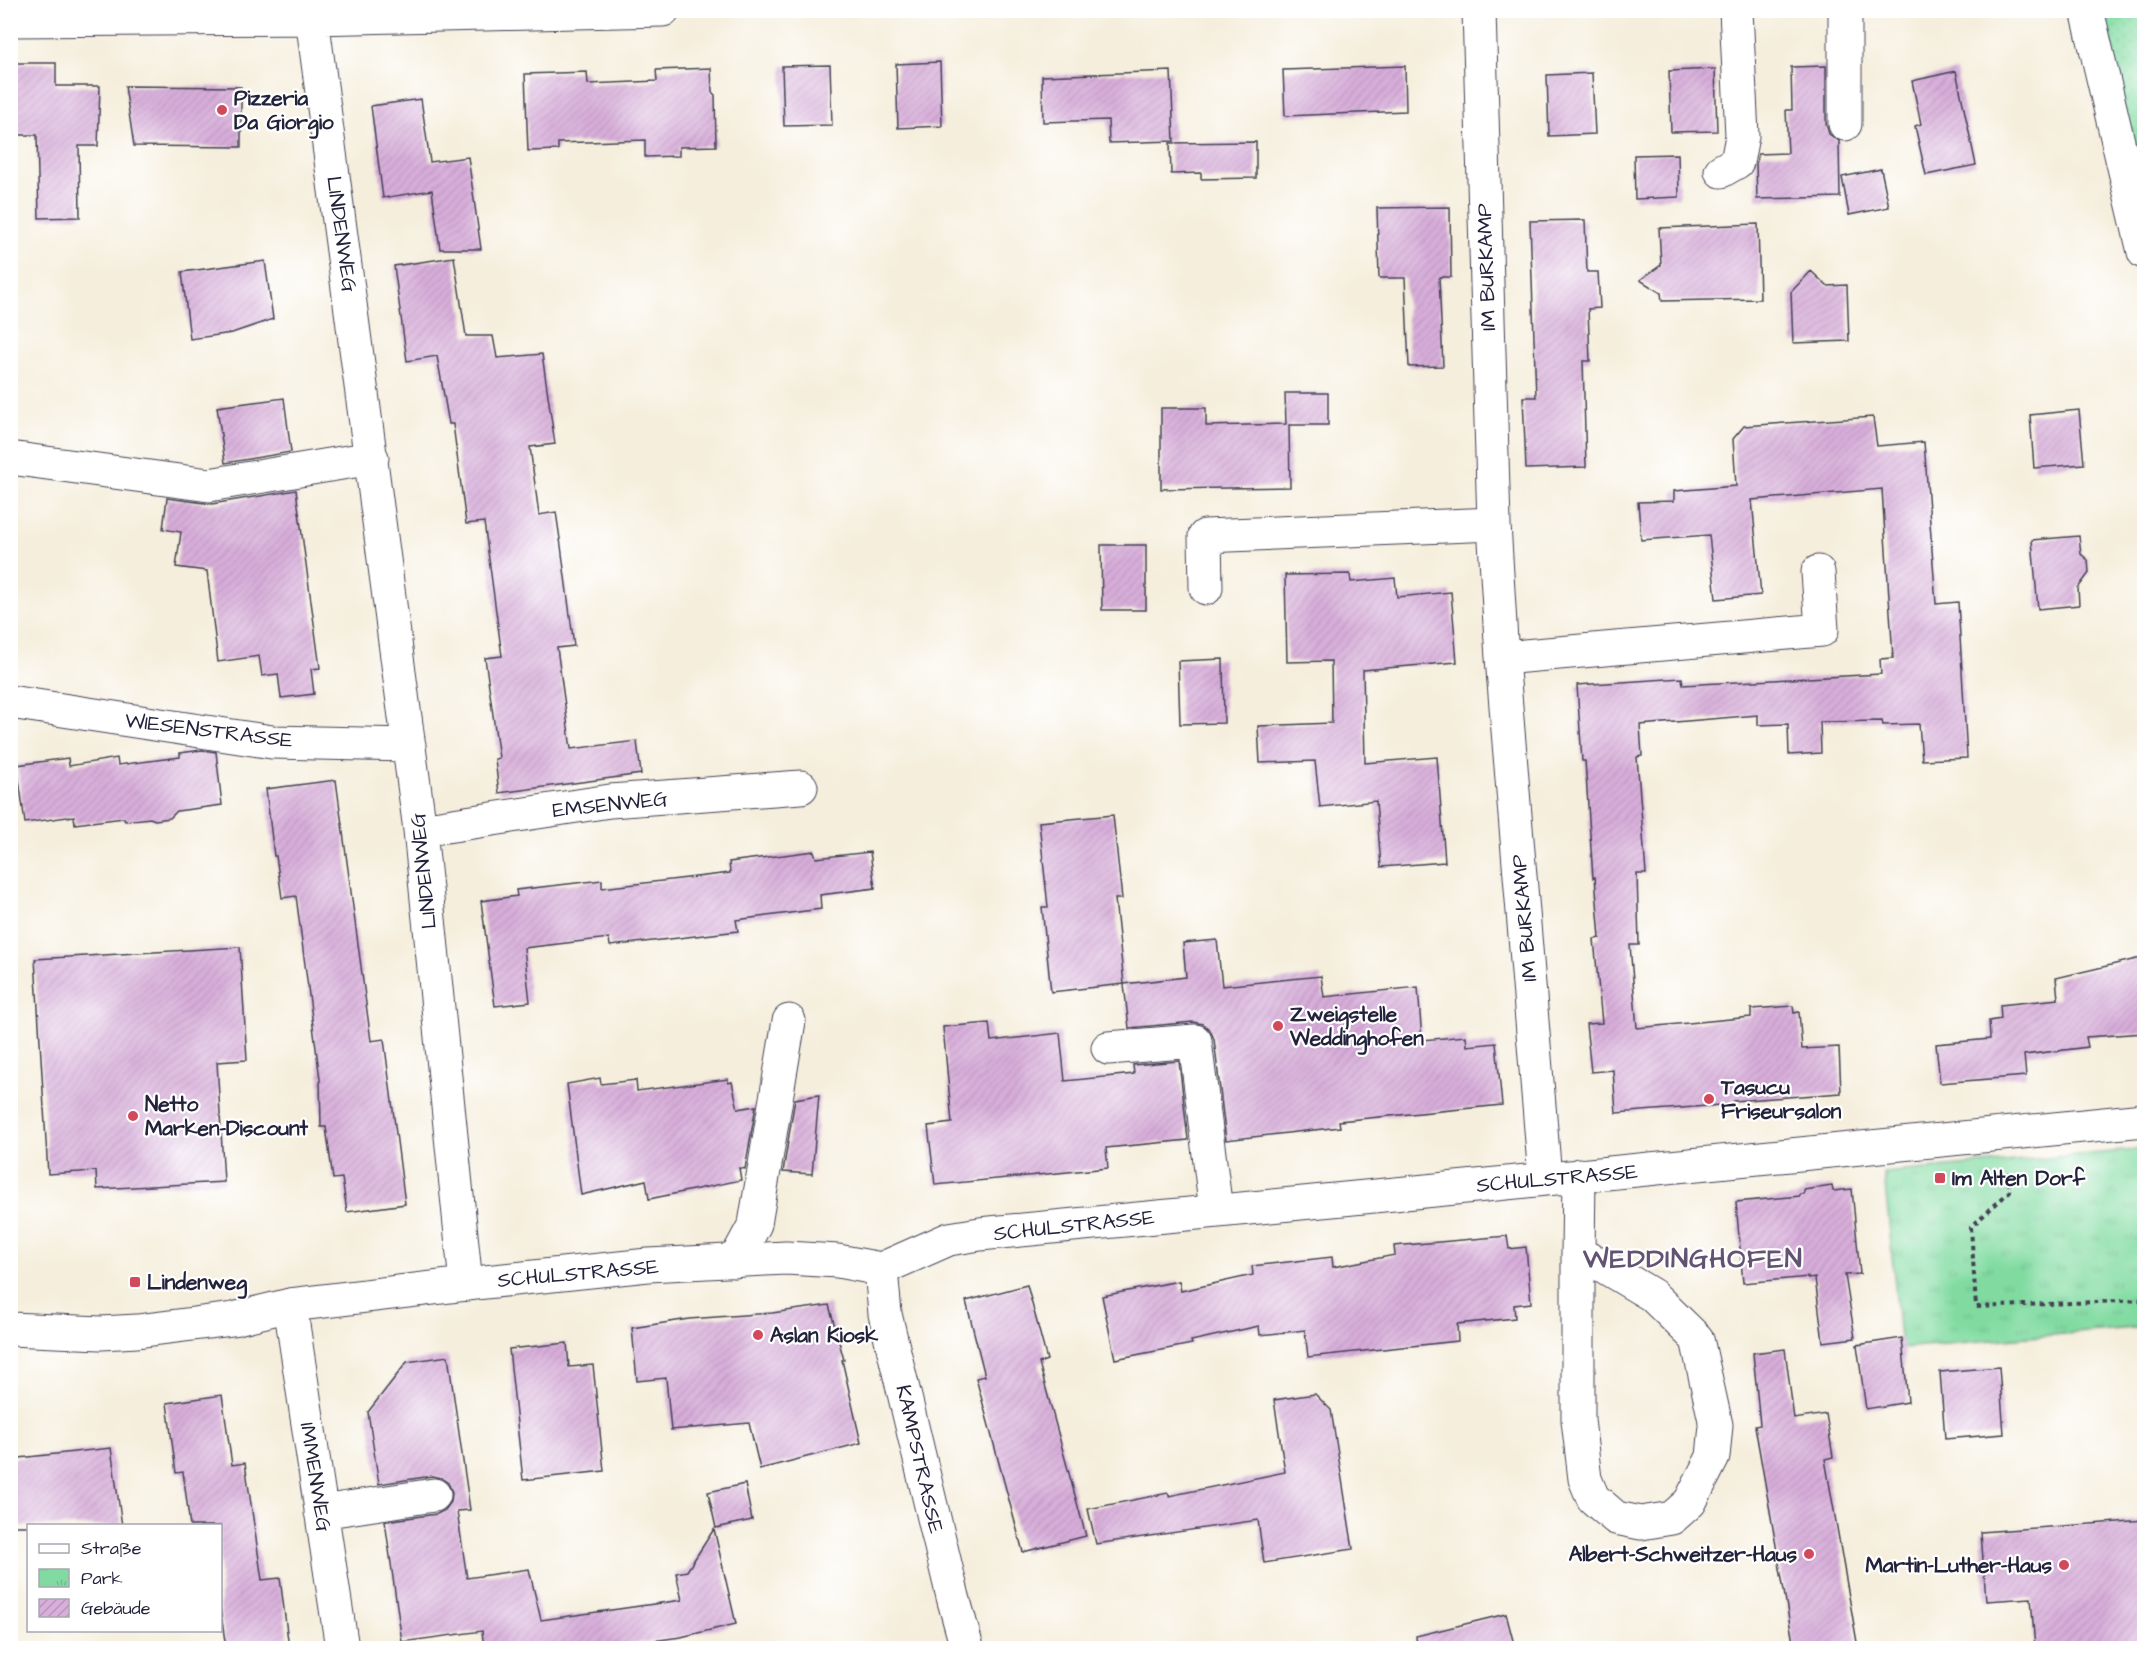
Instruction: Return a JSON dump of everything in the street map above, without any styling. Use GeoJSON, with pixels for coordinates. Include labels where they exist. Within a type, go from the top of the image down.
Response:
{"type":"FeatureCollection","features":[{"type":"Feature","properties":{"kind":"street"},"geometry":{"type":"LineString","coordinates":[[10,20],[663,10]]}},
{"type":"Feature","properties":{"kind":"street","name":"IM BURKAMP"},"geometry":{"type":"LineString","coordinates":[[1479,10],[1494,524],[1502,658],[1545,1179]]}},
{"type":"Feature","properties":{"kind":"street"},"geometry":{"type":"LineString","coordinates":[[1720,171],[1737,162],[1742,136],[1736,10]]}},
{"type":"Feature","properties":{"kind":"street"},"geometry":{"type":"LineString","coordinates":[[1845,10],[1845,124]]}},
{"type":"Feature","properties":{"kind":"street"},"geometry":{"type":"LineString","coordinates":[[2087,10],[2145,252]]}},
{"type":"Feature","properties":{"kind":"street","name":"LINDENWEG"},"geometry":{"type":"LineString","coordinates":[[312,14],[420,830],[466,1284]]}},
{"type":"Feature","properties":{"kind":"street"},"geometry":{"type":"LineString","coordinates":[[10,458],[209,485],[372,458]]}},
{"type":"Feature","properties":{"kind":"street"},"geometry":{"type":"LineString","coordinates":[[1206,588],[1205,536],[1494,524]]}},
{"type":"Feature","properties":{"kind":"street"},"geometry":{"type":"LineString","coordinates":[[1502,658],[1822,630],[1818,572]]}},
{"type":"Feature","properties":{"kind":"street","name":"WIESENSTRASSE"},"geometry":{"type":"LineString","coordinates":[[10,702],[272,742],[409,745]]}},
{"type":"Feature","properties":{"kind":"street","name":"EMSENWEG"},"geometry":{"type":"LineString","coordinates":[[420,830],[610,801],[801,787]]}},
{"type":"Feature","properties":{"kind":"street"},"geometry":{"type":"LineString","coordinates":[[735,1261],[755,1224],[789,1021]]}},
{"type":"Feature","properties":{"kind":"street"},"geometry":{"type":"LineString","coordinates":[[1108,1048],[1194,1041],[1216,1210]]}},
{"type":"Feature","properties":{"kind":"street","name":"SCHULSTRASSE"},"geometry":{"type":"LineString","coordinates":[[10,1329],[101,1333],[137,1331],[233,1319],[290,1305],[648,1265],[786,1258],[838,1261],[881,1269],[950,1239],[980,1234],[2145,1120]]}},
{"type":"Feature","properties":{"kind":"street"},"geometry":{"type":"LineString","coordinates":[[1578,1254],[1600,1264],[1652,1295],[1697,1340],[1716,1425],[1713,1457],[1690,1502],[1672,1518],[1641,1523],[1616,1518],[1593,1498],[1585,1479],[1578,1420],[1578,1254],[1579,1175]]}},
{"type":"Feature","properties":{"kind":"street","name":"KAMPSTRASSE"},"geometry":{"type":"LineString","coordinates":[[881,1269],[885,1314],[967,1648]]}},
{"type":"Feature","properties":{"kind":"street","name":"IMMENWEG"},"geometry":{"type":"LineString","coordinates":[[290,1305],[342,1648]]}},
{"type":"Feature","properties":{"kind":"street"},"geometry":{"type":"LineString","coordinates":[[321,1512],[434,1495]]}},
{"type":"Feature","properties":{"kind":"path"},"geometry":{"type":"LineString","coordinates":[[2006,1135],[2010,1191],[1971,1227],[1976,1307],[2145,1300]]}},
{"type":"Feature","properties":{"kind":"green space"},"geometry":{"type":"Polygon","coordinates":[[[2094,11],[2144,11],[2144,302],[2094,11]]]}},
{"type":"Feature","properties":{"kind":"green space"},"geometry":{"type":"Polygon","coordinates":[[[2144,1149],[2144,1327],[1901,1348],[1884,1173],[2144,1149]]]}},
{"type":"Feature","properties":{"kind":"building"},"geometry":{"type":"Polygon","coordinates":[[[940,62],[942,126],[898,128],[896,64],[940,62]]]}},
{"type":"Feature","properties":{"kind":"building"},"geometry":{"type":"Polygon","coordinates":[[[10,63],[56,63],[56,86],[100,86],[98,146],[79,146],[80,217],[39,218],[37,135],[10,135],[10,63]]]}},
{"type":"Feature","properties":{"kind":"building"},"geometry":{"type":"Polygon","coordinates":[[[830,65],[832,125],[784,126],[782,66],[830,65]]]}},
{"type":"Feature","properties":{"kind":"building"},"geometry":{"type":"Polygon","coordinates":[[[1405,66],[1406,111],[1285,116],[1283,70],[1405,66]]]}},
{"type":"Feature","properties":{"kind":"building"},"geometry":{"type":"Polygon","coordinates":[[[1826,66],[1826,124],[1829,134],[1839,141],[1840,197],[1757,199],[1758,154],[1788,153],[1786,110],[1792,110],[1791,67],[1826,66]]]}},
{"type":"Feature","properties":{"kind":"building"},"geometry":{"type":"Polygon","coordinates":[[[711,68],[712,92],[715,95],[716,146],[679,147],[679,156],[645,157],[645,140],[558,143],[558,150],[528,151],[525,74],[587,72],[588,84],[657,81],[656,70],[711,68]]]}},
{"type":"Feature","properties":{"kind":"building"},"geometry":{"type":"Polygon","coordinates":[[[1715,69],[1717,131],[1671,132],[1669,71],[1715,69]]]}},
{"type":"Feature","properties":{"kind":"building"},"geometry":{"type":"Polygon","coordinates":[[[1171,71],[1174,141],[1109,143],[1108,120],[1043,122],[1042,76],[1171,71]]]}},
{"type":"Feature","properties":{"kind":"building"},"geometry":{"type":"Polygon","coordinates":[[[1956,71],[1976,165],[1926,175],[1915,126],[1921,124],[1912,81],[1956,71]]]}},
{"type":"Feature","properties":{"kind":"building"},"geometry":{"type":"Polygon","coordinates":[[[1592,73],[1595,134],[1549,136],[1547,75],[1592,73]]]}},
{"type":"Feature","properties":{"kind":"building"},"geometry":{"type":"Polygon","coordinates":[[[125,86],[241,87],[241,147],[134,146],[125,86]]]}},
{"type":"Feature","properties":{"kind":"building"},"geometry":{"type":"Polygon","coordinates":[[[421,99],[430,162],[468,157],[481,249],[440,249],[432,190],[383,198],[371,106],[421,99]]]}},
{"type":"Feature","properties":{"kind":"building"},"geometry":{"type":"Polygon","coordinates":[[[1256,142],[1256,178],[1201,179],[1201,173],[1171,174],[1170,143],[1256,142]]]}},
{"type":"Feature","properties":{"kind":"building"},"geometry":{"type":"Polygon","coordinates":[[[1678,154],[1679,197],[1635,199],[1634,155],[1678,154]]]}},
{"type":"Feature","properties":{"kind":"building"},"geometry":{"type":"Polygon","coordinates":[[[1881,169],[1889,207],[1849,215],[1842,177],[1881,169]]]}},
{"type":"Feature","properties":{"kind":"building"},"geometry":{"type":"Polygon","coordinates":[[[1450,207],[1451,277],[1439,277],[1443,366],[1409,367],[1405,278],[1379,278],[1377,208],[1450,207]]]}},
{"type":"Feature","properties":{"kind":"building"},"geometry":{"type":"Polygon","coordinates":[[[1585,220],[1587,272],[1598,272],[1600,308],[1588,309],[1590,361],[1583,361],[1586,467],[1526,469],[1523,397],[1536,397],[1530,221],[1585,220]]]}},
{"type":"Feature","properties":{"kind":"building"},"geometry":{"type":"Polygon","coordinates":[[[1758,224],[1760,299],[1662,301],[1661,293],[1640,280],[1661,265],[1659,228],[1758,224]]]}},
{"type":"Feature","properties":{"kind":"building"},"geometry":{"type":"Polygon","coordinates":[[[454,257],[466,336],[493,336],[497,358],[542,354],[555,444],[530,447],[539,515],[556,512],[561,546],[574,646],[557,648],[571,749],[637,741],[641,774],[499,793],[495,759],[499,758],[485,658],[502,656],[484,522],[466,524],[453,424],[449,424],[437,356],[407,361],[394,266],[454,257]]]}},
{"type":"Feature","properties":{"kind":"building"},"geometry":{"type":"Polygon","coordinates":[[[265,261],[273,319],[232,333],[190,339],[182,272],[265,261]]]}},
{"type":"Feature","properties":{"kind":"building"},"geometry":{"type":"Polygon","coordinates":[[[1811,271],[1827,286],[1847,285],[1849,341],[1793,343],[1791,292],[1811,271]]]}},
{"type":"Feature","properties":{"kind":"building"},"geometry":{"type":"Polygon","coordinates":[[[1285,393],[1328,393],[1328,425],[1289,425],[1290,487],[1161,489],[1161,408],[1206,408],[1206,426],[1286,424],[1285,393]]]}},
{"type":"Feature","properties":{"kind":"building"},"geometry":{"type":"Polygon","coordinates":[[[284,398],[291,452],[225,463],[217,407],[284,398]]]}},
{"type":"Feature","properties":{"kind":"building"},"geometry":{"type":"Polygon","coordinates":[[[2079,410],[2084,464],[2034,468],[2030,415],[2079,410]]]}},
{"type":"Feature","properties":{"kind":"building"},"geometry":{"type":"Polygon","coordinates":[[[1873,417],[1877,446],[1924,442],[1936,604],[1958,602],[1967,758],[1922,760],[1919,724],[1883,725],[1882,721],[1820,722],[1821,753],[1789,755],[1788,724],[1758,725],[1758,715],[1640,725],[1642,756],[1637,757],[1646,874],[1637,874],[1639,945],[1630,945],[1637,1028],[1751,1017],[1751,1009],[1793,1006],[1794,1013],[1799,1012],[1802,1049],[1839,1047],[1841,1093],[1616,1113],[1613,1070],[1591,1072],[1586,1024],[1602,1023],[1594,939],[1600,938],[1595,877],[1593,878],[1585,761],[1582,761],[1577,685],[1682,678],[1683,685],[1881,674],[1880,659],[1893,658],[1882,489],[1752,500],[1761,595],[1716,599],[1709,535],[1641,540],[1638,502],[1674,501],[1674,491],[1736,486],[1733,439],[1744,426],[1873,417]]]}},
{"type":"Feature","properties":{"kind":"building"},"geometry":{"type":"Polygon","coordinates":[[[296,490],[320,668],[311,669],[314,694],[281,698],[278,674],[262,676],[259,656],[218,662],[207,571],[176,567],[181,532],[163,529],[167,498],[212,504],[296,490]]]}},
{"type":"Feature","properties":{"kind":"building"},"geometry":{"type":"Polygon","coordinates":[[[2079,536],[2081,554],[2088,560],[2089,573],[2078,588],[2079,605],[2038,609],[2032,540],[2079,536]]]}},
{"type":"Feature","properties":{"kind":"building"},"geometry":{"type":"Polygon","coordinates":[[[1101,545],[1146,545],[1146,610],[1102,610],[1101,545]]]}},
{"type":"Feature","properties":{"kind":"building"},"geometry":{"type":"Polygon","coordinates":[[[1350,574],[1351,582],[1395,578],[1397,597],[1451,592],[1457,662],[1363,670],[1365,763],[1437,757],[1445,862],[1381,867],[1376,801],[1320,807],[1315,761],[1260,763],[1258,726],[1332,723],[1331,661],[1287,662],[1285,575],[1350,574]]]}},
{"type":"Feature","properties":{"kind":"building"},"geometry":{"type":"Polygon","coordinates":[[[1223,659],[1224,723],[1180,724],[1178,661],[1223,659]]]}},
{"type":"Feature","properties":{"kind":"building"},"geometry":{"type":"Polygon","coordinates":[[[202,750],[216,752],[222,805],[177,811],[170,818],[155,820],[150,818],[125,821],[124,818],[75,824],[74,816],[25,823],[17,765],[68,758],[69,766],[117,758],[118,765],[180,757],[180,753],[202,750]]]}},
{"type":"Feature","properties":{"kind":"building"},"geometry":{"type":"Polygon","coordinates":[[[336,780],[371,1041],[384,1039],[405,1204],[347,1212],[342,1178],[333,1179],[326,1127],[321,1127],[320,1079],[296,896],[282,898],[276,856],[274,856],[266,789],[336,780]]]}},
{"type":"Feature","properties":{"kind":"building"},"geometry":{"type":"Polygon","coordinates":[[[1113,815],[1122,899],[1115,899],[1124,984],[1051,992],[1042,907],[1048,907],[1039,822],[1113,815]]]}},
{"type":"Feature","properties":{"kind":"building"},"geometry":{"type":"Polygon","coordinates":[[[814,851],[816,858],[870,852],[875,888],[820,895],[821,909],[736,920],[738,931],[610,946],[609,938],[524,948],[530,1002],[495,1006],[481,901],[517,896],[516,890],[602,880],[602,888],[730,873],[729,862],[814,851]]]}},
{"type":"Feature","properties":{"kind":"building"},"geometry":{"type":"Polygon","coordinates":[[[1217,940],[1222,986],[1321,976],[1324,997],[1418,987],[1422,1040],[1466,1036],[1467,1046],[1496,1043],[1502,1105],[1339,1121],[1340,1127],[1226,1140],[1214,1039],[1210,1030],[1203,1024],[1193,1022],[1129,1028],[1124,984],[1186,977],[1183,943],[1217,940]]]}},
{"type":"Feature","properties":{"kind":"building","name":"Netto Marken-Discount"},"geometry":{"type":"Polygon","coordinates":[[[240,947],[247,1060],[217,1062],[224,1182],[97,1189],[96,1171],[48,1174],[35,959],[240,947]]]}},
{"type":"Feature","properties":{"kind":"building"},"geometry":{"type":"Polygon","coordinates":[[[2145,957],[2145,1033],[2086,1037],[2088,1047],[2024,1055],[2026,1076],[1940,1083],[1936,1044],[1990,1039],[1989,1021],[2001,1019],[2000,1005],[2058,999],[2056,978],[2145,957]]]}},
{"type":"Feature","properties":{"kind":"building"},"geometry":{"type":"Polygon","coordinates":[[[989,1023],[991,1041],[1060,1033],[1065,1081],[1134,1074],[1133,1065],[1179,1061],[1188,1140],[1106,1148],[1108,1168],[935,1185],[928,1126],[952,1123],[943,1027],[989,1023]]]}},
{"type":"Feature","properties":{"kind":"building"},"geometry":{"type":"Polygon","coordinates":[[[600,1078],[601,1084],[636,1080],[637,1091],[728,1079],[728,1083],[732,1082],[738,1109],[756,1106],[745,1169],[739,1168],[741,1180],[649,1199],[646,1180],[581,1195],[567,1084],[600,1078]]]}},
{"type":"Feature","properties":{"kind":"building"},"geometry":{"type":"Polygon","coordinates":[[[819,1095],[812,1174],[783,1172],[795,1099],[819,1095]]]}},
{"type":"Feature","properties":{"kind":"building"},"geometry":{"type":"Polygon","coordinates":[[[1832,1186],[1833,1191],[1852,1189],[1860,1274],[1845,1275],[1855,1338],[1823,1342],[1815,1278],[1743,1283],[1736,1202],[1800,1196],[1804,1194],[1804,1190],[1832,1186]]]}},
{"type":"Feature","properties":{"kind":"building"},"geometry":{"type":"Polygon","coordinates":[[[1507,1236],[1509,1249],[1526,1247],[1531,1303],[1514,1305],[1515,1318],[1457,1324],[1458,1341],[1308,1357],[1305,1330],[1260,1335],[1259,1326],[1191,1341],[1192,1344],[1115,1359],[1102,1296],[1179,1281],[1181,1291],[1253,1275],[1252,1266],[1332,1257],[1333,1267],[1395,1255],[1394,1246],[1507,1236]]]}},
{"type":"Feature","properties":{"kind":"building"},"geometry":{"type":"Polygon","coordinates":[[[1027,1285],[1047,1360],[1039,1363],[1086,1536],[1023,1552],[976,1378],[985,1376],[966,1301],[1027,1285]]]}},
{"type":"Feature","properties":{"kind":"building"},"geometry":{"type":"Polygon","coordinates":[[[829,1305],[844,1360],[842,1360],[861,1443],[760,1469],[749,1423],[671,1430],[666,1378],[637,1381],[632,1328],[689,1319],[772,1313],[829,1305]]]}},
{"type":"Feature","properties":{"kind":"building"},"geometry":{"type":"Polygon","coordinates":[[[1902,1338],[1908,1402],[1866,1409],[1857,1345],[1902,1338]]]}},
{"type":"Feature","properties":{"kind":"building"},"geometry":{"type":"Polygon","coordinates":[[[567,1343],[569,1367],[593,1365],[604,1471],[523,1480],[509,1349],[567,1343]]]}},
{"type":"Feature","properties":{"kind":"building","name":"Albert-Schweitzer-Haus"},"geometry":{"type":"Polygon","coordinates":[[[1785,1349],[1794,1419],[1826,1414],[1833,1457],[1825,1459],[1858,1648],[1794,1648],[1755,1426],[1760,1425],[1753,1353],[1785,1349]]]}},
{"type":"Feature","properties":{"kind":"building"},"geometry":{"type":"Polygon","coordinates":[[[448,1356],[470,1510],[457,1511],[467,1578],[529,1569],[541,1620],[682,1600],[676,1573],[687,1571],[714,1529],[736,1624],[681,1637],[601,1648],[484,1648],[482,1631],[402,1642],[385,1521],[437,1514],[445,1510],[451,1502],[452,1492],[448,1483],[432,1476],[379,1484],[368,1412],[407,1362],[448,1356]]]}},
{"type":"Feature","properties":{"kind":"building"},"geometry":{"type":"Polygon","coordinates":[[[1999,1367],[2004,1434],[1945,1439],[1940,1372],[1999,1367]]]}},
{"type":"Feature","properties":{"kind":"building"},"geometry":{"type":"Polygon","coordinates":[[[1315,1394],[1331,1410],[1353,1549],[1264,1563],[1258,1520],[1096,1544],[1088,1509],[1168,1493],[1169,1496],[1285,1472],[1274,1400],[1315,1394]]]}},
{"type":"Feature","properties":{"kind":"building"},"geometry":{"type":"Polygon","coordinates":[[[222,1395],[232,1465],[245,1463],[262,1580],[280,1578],[289,1648],[226,1648],[222,1621],[222,1524],[190,1524],[183,1472],[176,1473],[167,1403],[222,1395]]]}},
{"type":"Feature","properties":{"kind":"building"},"geometry":{"type":"Polygon","coordinates":[[[111,1448],[122,1524],[10,1526],[10,1459],[111,1448]]]}},
{"type":"Feature","properties":{"kind":"building"},"geometry":{"type":"Polygon","coordinates":[[[745,1484],[752,1520],[716,1528],[708,1492],[745,1484]]]}},
{"type":"Feature","properties":{"kind":"building","name":"Martin-Luther-Haus"},"geometry":{"type":"Polygon","coordinates":[[[2145,1520],[2145,1648],[2035,1648],[2031,1598],[1986,1601],[1981,1532],[2145,1520]]]}},
{"type":"Feature","properties":{"kind":"building"},"geometry":{"type":"Polygon","coordinates":[[[1506,1614],[1515,1648],[1417,1648],[1416,1636],[1506,1614]]]}},
{"type":"Feature","properties":{"kind":"place","name":"Pizzeria Da Giorgio"},"geometry":{"type":"Point","coordinates":[222,110]}},
{"type":"Feature","properties":{"kind":"place","name":"Zweigstelle Weddinghofen"},"geometry":{"type":"Point","coordinates":[1278,1026]}},
{"type":"Feature","properties":{"kind":"place","name":"Tasucu Friseursalon"},"geometry":{"type":"Point","coordinates":[1709,1099]}},
{"type":"Feature","properties":{"kind":"place","name":"Netto Marken-Discount"},"geometry":{"type":"Point","coordinates":[133,1116]}},
{"type":"Feature","properties":{"kind":"place","name":"Im Alten Dorf"},"geometry":{"type":"Point","coordinates":[1940,1178]}},
{"type":"Feature","properties":{"kind":"place","name":"Lindenweg"},"geometry":{"type":"Point","coordinates":[135,1282]}},
{"type":"Feature","properties":{"kind":"place","name":"Aslan Kiosk"},"geometry":{"type":"Point","coordinates":[758,1335]}},
{"type":"Feature","properties":{"kind":"place","name":"Albert-Schweitzer-Haus"},"geometry":{"type":"Point","coordinates":[1809,1554]}},
{"type":"Feature","properties":{"kind":"place","name":"Martin-Luther-Haus"},"geometry":{"type":"Point","coordinates":[2064,1565]}},
{"type":"Feature","properties":{"kind":"district","name":"WEDDINGHOFEN"},"geometry":{"type":"Point","coordinates":[1693,1258]}}]}
